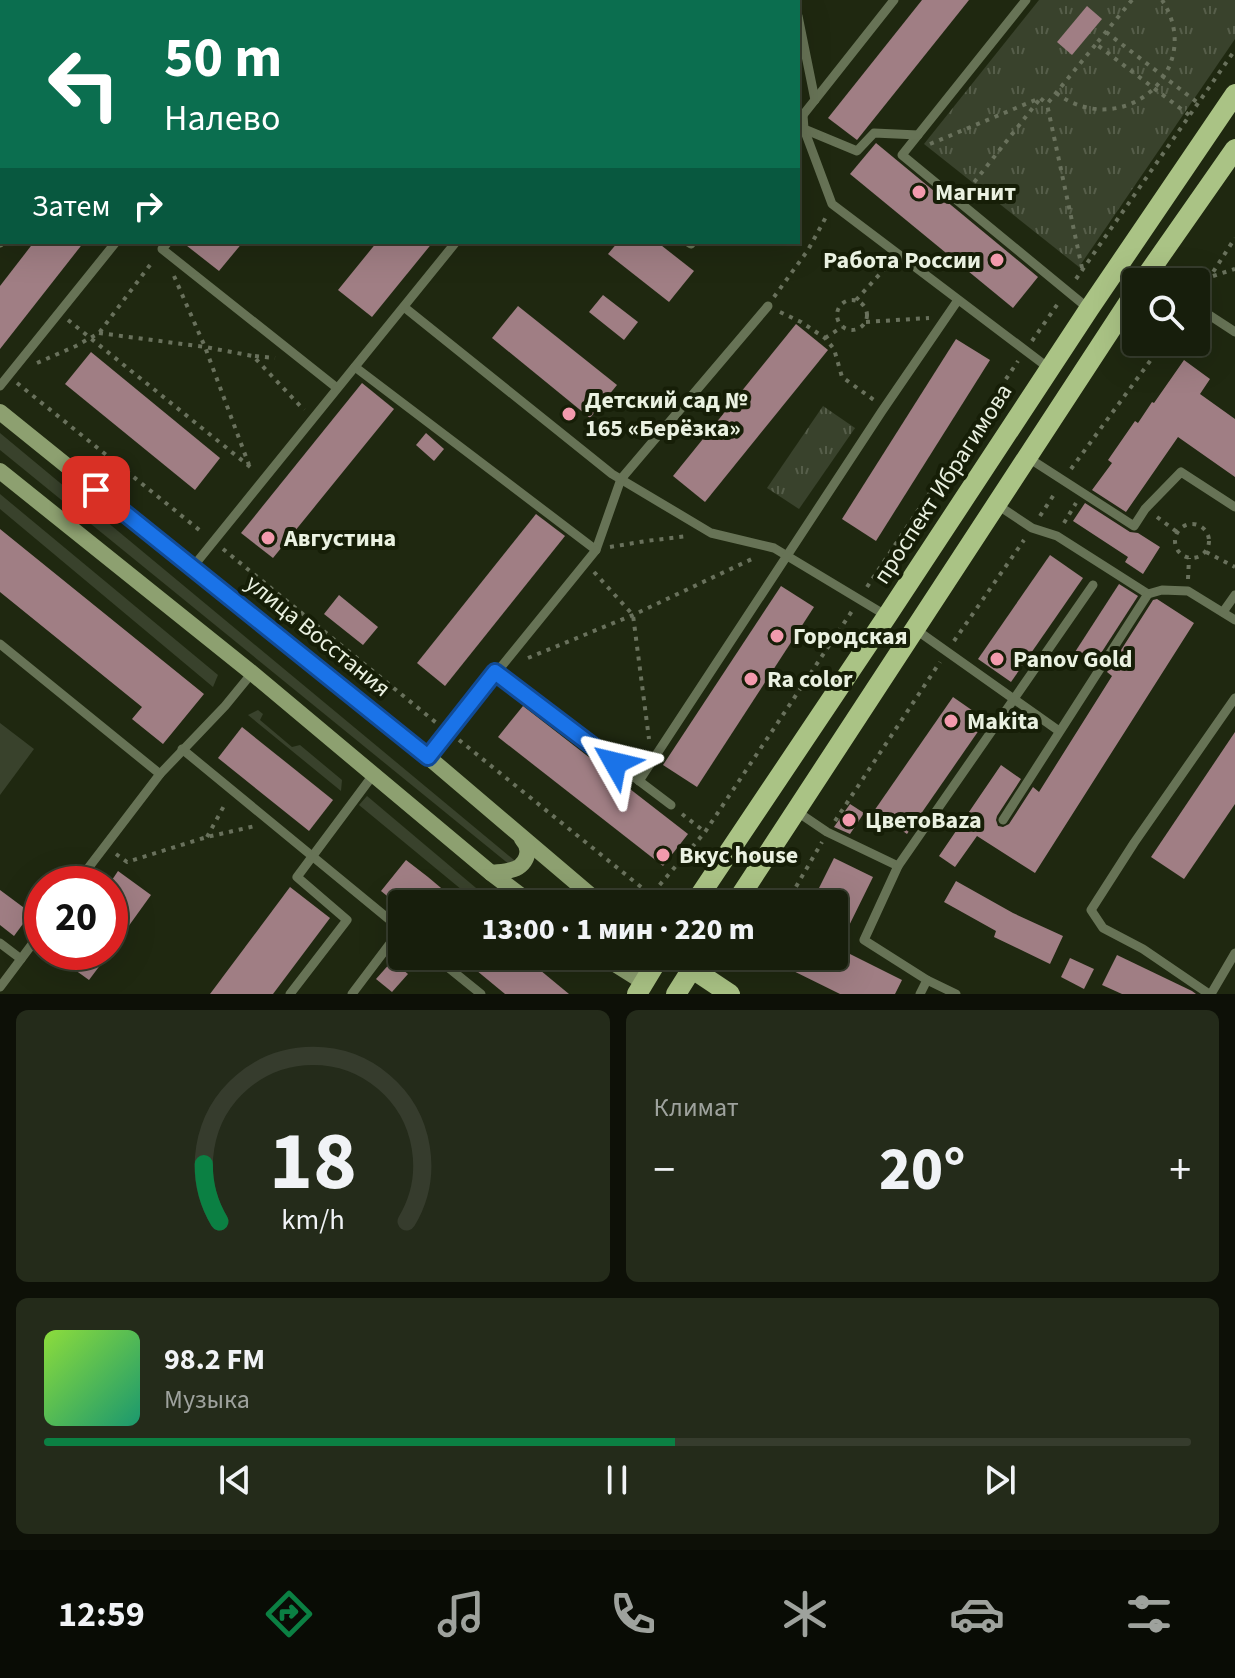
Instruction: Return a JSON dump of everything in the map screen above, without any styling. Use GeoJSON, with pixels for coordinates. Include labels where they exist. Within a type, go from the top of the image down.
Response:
{"type":"FeatureCollection","features":[{"type":"Feature","properties":{"kind":"main road","name":"проспект Ибрагимова"},"geometry":{"type":"LineString","coordinates":[[703,890],[1235,94]]}},
{"type":"Feature","properties":{"kind":"main road"},"geometry":{"type":"LineString","coordinates":[[1153,268],[1235,149]]}},
{"type":"Feature","properties":{"kind":"main road"},"geometry":{"type":"LineString","coordinates":[[744,890],[1122,314]]}},
{"type":"Feature","properties":{"kind":"main road","name":"улица Восстания"},"geometry":{"type":"LineString","coordinates":[[0,412],[428,757],[584,890]]}},
{"type":"Feature","properties":{"kind":"main road"},"geometry":{"type":"LineString","coordinates":[[0,471],[252,673],[513,890]]}},
{"type":"Feature","properties":{"kind":"main road"},"geometry":{"type":"LineString","coordinates":[[491,873],[516,869],[523,864],[527,843],[516,832]]}},
{"type":"Feature","properties":{"kind":"main road"},"geometry":{"type":"LineString","coordinates":[[619,970],[641,988],[663,994]]}},
{"type":"Feature","properties":{"kind":"main road"},"geometry":{"type":"LineString","coordinates":[[641,988],[652,970]]}},
{"type":"Feature","properties":{"kind":"main road"},"geometry":{"type":"LineString","coordinates":[[676,994],[691,970]]}},
{"type":"Feature","properties":{"kind":"main road"},"geometry":{"type":"LineString","coordinates":[[704,970],[730,994]]}},
{"type":"Feature","properties":{"kind":"lane"},"geometry":{"type":"LineString","coordinates":[[894,0],[801,115],[832,204],[1050,369]]}},
{"type":"Feature","properties":{"kind":"lane"},"geometry":{"type":"LineString","coordinates":[[1026,0],[902,155],[1089,309]]}},
{"type":"Feature","properties":{"kind":"lane"},"geometry":{"type":"LineString","coordinates":[[800,26],[815,100]]}},
{"type":"Feature","properties":{"kind":"lane"},"geometry":{"type":"LineString","coordinates":[[804,129],[857,151],[874,133],[918,135]]}},
{"type":"Feature","properties":{"kind":"lane"},"geometry":{"type":"LineString","coordinates":[[0,386],[114,244]]}},
{"type":"Feature","properties":{"kind":"lane"},"geometry":{"type":"LineString","coordinates":[[192,568],[454,244]]}},
{"type":"Feature","properties":{"kind":"lane"},"geometry":{"type":"LineString","coordinates":[[165,246],[337,388]]}},
{"type":"Feature","properties":{"kind":"lane"},"geometry":{"type":"LineString","coordinates":[[639,781],[958,300]]}},
{"type":"Feature","properties":{"kind":"lane"},"geometry":{"type":"LineString","coordinates":[[428,757],[596,550],[621,479],[768,306]]}},
{"type":"Feature","properties":{"kind":"lane"},"geometry":{"type":"LineString","coordinates":[[404,307],[621,479],[711,533],[774,548],[887,616]]}},
{"type":"Feature","properties":{"kind":"lane"},"geometry":{"type":"LineString","coordinates":[[1210,316],[1235,332]]}},
{"type":"Feature","properties":{"kind":"lane"},"geometry":{"type":"LineString","coordinates":[[355,367],[596,550]]}},
{"type":"Feature","properties":{"kind":"lane"},"geometry":{"type":"LineString","coordinates":[[1027,457],[1134,526],[1145,509],[1181,472],[1235,507]]}},
{"type":"Feature","properties":{"kind":"lane"},"geometry":{"type":"LineString","coordinates":[[996,504],[1032,528],[1057,536],[1148,594]]}},
{"type":"Feature","properties":{"kind":"lane"},"geometry":{"type":"LineString","coordinates":[[956,994],[927,980],[864,940],[898,866],[1093,585]]}},
{"type":"Feature","properties":{"kind":"lane"},"geometry":{"type":"LineString","coordinates":[[1003,820],[1148,594],[1162,590],[1188,591],[1235,620]]}},
{"type":"Feature","properties":{"kind":"lane"},"geometry":{"type":"LineString","coordinates":[[1223,612],[1235,595]]}},
{"type":"Feature","properties":{"kind":"lane"},"geometry":{"type":"LineString","coordinates":[[914,628],[1059,731]]}},
{"type":"Feature","properties":{"kind":"lane"},"geometry":{"type":"LineString","coordinates":[[0,644],[160,774]]}},
{"type":"Feature","properties":{"kind":"lane"},"geometry":{"type":"LineString","coordinates":[[495,672],[671,805]]}},
{"type":"Feature","properties":{"kind":"lane"},"geometry":{"type":"LineString","coordinates":[[89,866],[160,774],[252,673]]}},
{"type":"Feature","properties":{"kind":"lane"},"geometry":{"type":"LineString","coordinates":[[1235,698],[1091,910],[1103,928],[1143,949],[1210,994],[1235,953]]}},
{"type":"Feature","properties":{"kind":"lane"},"geometry":{"type":"LineString","coordinates":[[182,749],[388,919]]}},
{"type":"Feature","properties":{"kind":"lane"},"geometry":{"type":"LineString","coordinates":[[290,994],[347,920],[297,877],[373,775]]}},
{"type":"Feature","properties":{"kind":"lane"},"geometry":{"type":"LineString","coordinates":[[796,811],[827,832],[898,866]]}},
{"type":"Feature","properties":{"kind":"lane"},"geometry":{"type":"LineString","coordinates":[[0,943],[21,959]]}},
{"type":"Feature","properties":{"kind":"lane"},"geometry":{"type":"LineString","coordinates":[[352,994],[388,948]]}},
{"type":"Feature","properties":{"kind":"lane"},"geometry":{"type":"LineString","coordinates":[[0,987],[24,955]]}},
{"type":"Feature","properties":{"kind":"lane"},"geometry":{"type":"LineString","coordinates":[[451,970],[481,994]]}},
{"type":"Feature","properties":{"kind":"lane"},"geometry":{"type":"LineString","coordinates":[[920,994],[927,980]]}},
{"type":"Feature","properties":{"kind":"path"},"geometry":{"type":"LineString","coordinates":[[1047,104],[1132,0]]}},
{"type":"Feature","properties":{"kind":"path"},"geometry":{"type":"LineString","coordinates":[[1056,93],[1080,108],[1109,110],[1137,102],[1154,88],[1163,76],[1174,45],[1170,17],[1162,0]]}},
{"type":"Feature","properties":{"kind":"path"},"geometry":{"type":"LineString","coordinates":[[1106,32],[1198,103]]}},
{"type":"Feature","properties":{"kind":"path"},"geometry":{"type":"LineString","coordinates":[[1096,44],[1190,115]]}},
{"type":"Feature","properties":{"kind":"path"},"geometry":{"type":"LineString","coordinates":[[165,246],[99,333],[8,376],[651,895],[705,832],[1024,351],[1235,50]]}},
{"type":"Feature","properties":{"kind":"path"},"geometry":{"type":"LineString","coordinates":[[1040,98],[1047,104],[1082,270]]}},
{"type":"Feature","properties":{"kind":"path"},"geometry":{"type":"LineString","coordinates":[[902,155],[1040,98]]}},
{"type":"Feature","properties":{"kind":"path"},"geometry":{"type":"LineString","coordinates":[[959,202],[1040,98]]}},
{"type":"Feature","properties":{"kind":"path"},"geometry":{"type":"LineString","coordinates":[[832,204],[808,250],[768,306],[825,338],[834,349],[842,377],[884,408]]}},
{"type":"Feature","properties":{"kind":"path"},"geometry":{"type":"LineString","coordinates":[[1211,277],[1235,238]]}},
{"type":"Feature","properties":{"kind":"path"},"geometry":{"type":"LineString","coordinates":[[165,246],[249,467]]}},
{"type":"Feature","properties":{"kind":"path"},"geometry":{"type":"LineString","coordinates":[[856,300],[898,254]]}},
{"type":"Feature","properties":{"kind":"path"},"geometry":{"type":"LineString","coordinates":[[1211,277],[1235,269]]}},
{"type":"Feature","properties":{"kind":"path"},"geometry":{"type":"LineString","coordinates":[[866,322],[868,315],[862,303],[849,300],[839,308],[838,321],[849,330],[856,330],[866,322],[947,317]]}},
{"type":"Feature","properties":{"kind":"path"},"geometry":{"type":"LineString","coordinates":[[60,314],[264,478]]}},
{"type":"Feature","properties":{"kind":"path"},"geometry":{"type":"LineString","coordinates":[[825,338],[842,327]]}},
{"type":"Feature","properties":{"kind":"path"},"geometry":{"type":"LineString","coordinates":[[99,333],[253,356],[312,419]]}},
{"type":"Feature","properties":{"kind":"path"},"geometry":{"type":"LineString","coordinates":[[794,890],[827,832],[947,651],[1075,464],[1154,356]]}},
{"type":"Feature","properties":{"kind":"path"},"geometry":{"type":"LineString","coordinates":[[1057,536],[1082,492],[1075,464]]}},
{"type":"Feature","properties":{"kind":"path"},"geometry":{"type":"LineString","coordinates":[[1145,509],[1177,532]]}},
{"type":"Feature","properties":{"kind":"path"},"geometry":{"type":"LineString","coordinates":[[1185,525],[1202,526],[1210,541],[1206,552],[1194,558],[1184,556],[1176,548],[1177,532],[1185,525]]}},
{"type":"Feature","properties":{"kind":"path"},"geometry":{"type":"LineString","coordinates":[[596,550],[711,533]]}},
{"type":"Feature","properties":{"kind":"path"},"geometry":{"type":"LineString","coordinates":[[495,672],[633,615],[774,548]]}},
{"type":"Feature","properties":{"kind":"path"},"geometry":{"type":"LineString","coordinates":[[1206,552],[1235,567]]}},
{"type":"Feature","properties":{"kind":"path"},"geometry":{"type":"LineString","coordinates":[[584,564],[602,579],[633,615],[652,761]]}},
{"type":"Feature","properties":{"kind":"path"},"geometry":{"type":"LineString","coordinates":[[207,837],[233,791]]}},
{"type":"Feature","properties":{"kind":"path"},"geometry":{"type":"LineString","coordinates":[[671,805],[705,832]]}},
{"type":"Feature","properties":{"kind":"path"},"geometry":{"type":"LineString","coordinates":[[104,846],[127,862],[207,837],[271,822]]}},
{"type":"Feature","properties":{"kind":"green space"},"geometry":{"type":"Polygon","coordinates":[[[1039,0],[1235,0],[1235,39],[1079,267],[924,144],[1039,0]]]}},
{"type":"Feature","properties":{"kind":"green space"},"geometry":{"type":"Polygon","coordinates":[[[823,406],[855,428],[799,509],[767,488],[823,406]]]}},
{"type":"Feature","properties":{"kind":"green space"},"geometry":{"type":"Polygon","coordinates":[[[0,433],[515,863],[510,865],[0,450],[0,433]]]}},
{"type":"Feature","properties":{"kind":"green space"},"geometry":{"type":"Polygon","coordinates":[[[0,494],[218,675],[213,687],[0,509],[0,494]]]}},
{"type":"Feature","properties":{"kind":"green space"},"geometry":{"type":"Polygon","coordinates":[[[258,710],[263,714],[260,720],[292,747],[300,745],[342,780],[341,791],[248,715],[258,710]]]}},
{"type":"Feature","properties":{"kind":"green space"},"geometry":{"type":"Polygon","coordinates":[[[0,723],[34,749],[0,795],[0,723]]]}},
{"type":"Feature","properties":{"kind":"green space"},"geometry":{"type":"Polygon","coordinates":[[[367,796],[478,890],[462,890],[359,805],[367,796]]]}},
{"type":"Feature","properties":{"kind":"building"},"geometry":{"type":"Polygon","coordinates":[[[922,0],[969,0],[857,140],[828,118],[922,0]]]}},
{"type":"Feature","properties":{"kind":"building"},"geometry":{"type":"Polygon","coordinates":[[[1087,6],[1102,19],[1072,55],[1057,42],[1087,6]]]}},
{"type":"Feature","properties":{"kind":"building"},"geometry":{"type":"Polygon","coordinates":[[[876,143],[1038,277],[1013,308],[850,174],[876,143]]]}},
{"type":"Feature","properties":{"kind":"building"},"geometry":{"type":"Polygon","coordinates":[[[32,244],[82,244],[0,349],[0,286],[32,244]]]}},
{"type":"Feature","properties":{"kind":"building"},"geometry":{"type":"Polygon","coordinates":[[[185,244],[241,244],[219,271],[185,244]]]}},
{"type":"Feature","properties":{"kind":"building"},"geometry":{"type":"Polygon","coordinates":[[[375,244],[431,244],[372,317],[338,290],[375,244]]]}},
{"type":"Feature","properties":{"kind":"building"},"geometry":{"type":"Polygon","coordinates":[[[616,244],[660,244],[694,271],[669,302],[608,254],[616,244]]]}},
{"type":"Feature","properties":{"kind":"building"},"geometry":{"type":"Polygon","coordinates":[[[603,295],[638,322],[624,340],[589,312],[603,295]]]}},
{"type":"Feature","properties":{"kind":"building"},"geometry":{"type":"Polygon","coordinates":[[[518,306],[617,385],[590,418],[492,338],[518,306]]]}},
{"type":"Feature","properties":{"kind":"building"},"geometry":{"type":"Polygon","coordinates":[[[796,324],[828,350],[705,502],[673,476],[796,324]]]}},
{"type":"Feature","properties":{"kind":"building"},"geometry":{"type":"Polygon","coordinates":[[[956,339],[990,360],[876,541],[842,519],[956,339]]]}},
{"type":"Feature","properties":{"kind":"building"},"geometry":{"type":"Polygon","coordinates":[[[91,352],[220,458],[195,490],[65,384],[91,352]]]}},
{"type":"Feature","properties":{"kind":"building"},"geometry":{"type":"Polygon","coordinates":[[[1184,360],[1210,379],[1200,394],[1235,419],[1235,477],[1178,437],[1126,512],[1092,490],[1112,463],[1108,460],[1135,421],[1138,423],[1184,360]]]}},
{"type":"Feature","properties":{"kind":"building"},"geometry":{"type":"Polygon","coordinates":[[[362,383],[394,409],[273,558],[241,533],[362,383]]]}},
{"type":"Feature","properties":{"kind":"building"},"geometry":{"type":"Polygon","coordinates":[[[426,433],[444,449],[434,461],[416,445],[426,433]]]}},
{"type":"Feature","properties":{"kind":"building"},"geometry":{"type":"Polygon","coordinates":[[[1085,503],[1160,547],[1143,574],[1125,562],[1128,557],[1073,521],[1085,503]]]}},
{"type":"Feature","properties":{"kind":"building"},"geometry":{"type":"Polygon","coordinates":[[[536,514],[565,536],[445,686],[417,663],[536,514]]]}},
{"type":"Feature","properties":{"kind":"building"},"geometry":{"type":"Polygon","coordinates":[[[0,529],[204,694],[163,744],[132,719],[142,707],[0,592],[0,529]]]}},
{"type":"Feature","properties":{"kind":"building"},"geometry":{"type":"Polygon","coordinates":[[[1050,555],[1083,578],[1011,682],[978,659],[1050,555]]]}},
{"type":"Feature","properties":{"kind":"building"},"geometry":{"type":"Polygon","coordinates":[[[1119,584],[1138,596],[1094,664],[1075,652],[1119,584]]]}},
{"type":"Feature","properties":{"kind":"building"},"geometry":{"type":"Polygon","coordinates":[[[781,586],[814,607],[697,787],[663,765],[781,586]]]}},
{"type":"Feature","properties":{"kind":"building"},"geometry":{"type":"Polygon","coordinates":[[[339,595],[378,627],[363,645],[324,614],[339,595]]]}},
{"type":"Feature","properties":{"kind":"building"},"geometry":{"type":"Polygon","coordinates":[[[1157,599],[1194,623],[1035,873],[977,836],[955,867],[939,856],[1001,765],[1021,779],[997,816],[998,826],[1009,824],[1033,787],[1039,792],[1112,676],[1107,672],[1153,600],[1157,599]]]}},
{"type":"Feature","properties":{"kind":"building"},"geometry":{"type":"Polygon","coordinates":[[[953,697],[986,720],[907,834],[874,811],[953,697]]]}},
{"type":"Feature","properties":{"kind":"building"},"geometry":{"type":"Polygon","coordinates":[[[523,706],[688,834],[663,866],[498,737],[523,706]]]}},
{"type":"Feature","properties":{"kind":"building"},"geometry":{"type":"Polygon","coordinates":[[[242,727],[333,800],[309,831],[218,758],[242,727]]]}},
{"type":"Feature","properties":{"kind":"building"},"geometry":{"type":"Polygon","coordinates":[[[1235,732],[1235,804],[1184,879],[1151,857],[1235,732]]]}},
{"type":"Feature","properties":{"kind":"building","name":"ЦветоBaza"},"geometry":{"type":"Polygon","coordinates":[[[850,804],[864,813],[850,834],[834,827],[850,804]]]}},
{"type":"Feature","properties":{"kind":"building"},"geometry":{"type":"Polygon","coordinates":[[[834,858],[873,877],[848,928],[848,890],[818,890],[834,858]]]}},
{"type":"Feature","properties":{"kind":"building"},"geometry":{"type":"Polygon","coordinates":[[[406,860],[443,890],[388,890],[388,897],[381,891],[406,860]]]}},
{"type":"Feature","properties":{"kind":"building"},"geometry":{"type":"Polygon","coordinates":[[[128,878],[151,895],[128,927],[128,878]]]}},
{"type":"Feature","properties":{"kind":"building"},"geometry":{"type":"Polygon","coordinates":[[[956,881],[1013,913],[1063,936],[1050,964],[994,937],[996,931],[944,902],[956,881]]]}},
{"type":"Feature","properties":{"kind":"building"},"geometry":{"type":"Polygon","coordinates":[[[290,887],[330,918],[273,994],[210,994],[290,887]]]}},
{"type":"Feature","properties":{"kind":"building"},"geometry":{"type":"Polygon","coordinates":[[[0,890],[24,908],[24,922],[14,936],[0,925],[0,890]]]}},
{"type":"Feature","properties":{"kind":"building"},"geometry":{"type":"Polygon","coordinates":[[[848,953],[902,980],[895,994],[840,994],[791,970],[848,970],[848,953]]]}},
{"type":"Feature","properties":{"kind":"building"},"geometry":{"type":"Polygon","coordinates":[[[1117,955],[1196,994],[1122,994],[1102,985],[1117,955]]]}},
{"type":"Feature","properties":{"kind":"building"},"geometry":{"type":"Polygon","coordinates":[[[1070,958],[1094,969],[1084,989],[1061,977],[1070,958]]]}},
{"type":"Feature","properties":{"kind":"building"},"geometry":{"type":"Polygon","coordinates":[[[388,966],[388,970],[403,970],[408,974],[392,992],[376,979],[388,966]]]}},
{"type":"Feature","properties":{"kind":"building"},"geometry":{"type":"Polygon","coordinates":[[[75,970],[96,970],[89,980],[75,970]]]}},
{"type":"Feature","properties":{"kind":"building"},"geometry":{"type":"Polygon","coordinates":[[[476,970],[540,970],[569,994],[505,994],[476,970]]]}},
{"type":"Feature","properties":{"kind":"place","name":"Магнит"},"geometry":{"type":"Point","coordinates":[919,192]}},
{"type":"Feature","properties":{"kind":"place","name":"Работа России"},"geometry":{"type":"Point","coordinates":[997,260]}},
{"type":"Feature","properties":{"kind":"place","name":"Детский сад № 165 «Берёзка»"},"geometry":{"type":"Point","coordinates":[569,414]}},
{"type":"Feature","properties":{"kind":"place","name":"Августина"},"geometry":{"type":"Point","coordinates":[268,538]}},
{"type":"Feature","properties":{"kind":"place","name":"Городская"},"geometry":{"type":"Point","coordinates":[777,636]}},
{"type":"Feature","properties":{"kind":"place","name":"Panov Gold"},"geometry":{"type":"Point","coordinates":[997,659]}},
{"type":"Feature","properties":{"kind":"place","name":"Ra color"},"geometry":{"type":"Point","coordinates":[751,679]}},
{"type":"Feature","properties":{"kind":"place","name":"Makita"},"geometry":{"type":"Point","coordinates":[951,721]}},
{"type":"Feature","properties":{"kind":"place","name":"ЦветоBaza"},"geometry":{"type":"Point","coordinates":[849,820]}},
{"type":"Feature","properties":{"kind":"place","name":"Вкус house"},"geometry":{"type":"Point","coordinates":[663,855]}},
{"type":"Feature","properties":{"kind":"route"},"geometry":{"type":"LineString","coordinates":[[96,490],[428,757],[495,672],[615,763]]}}]}
